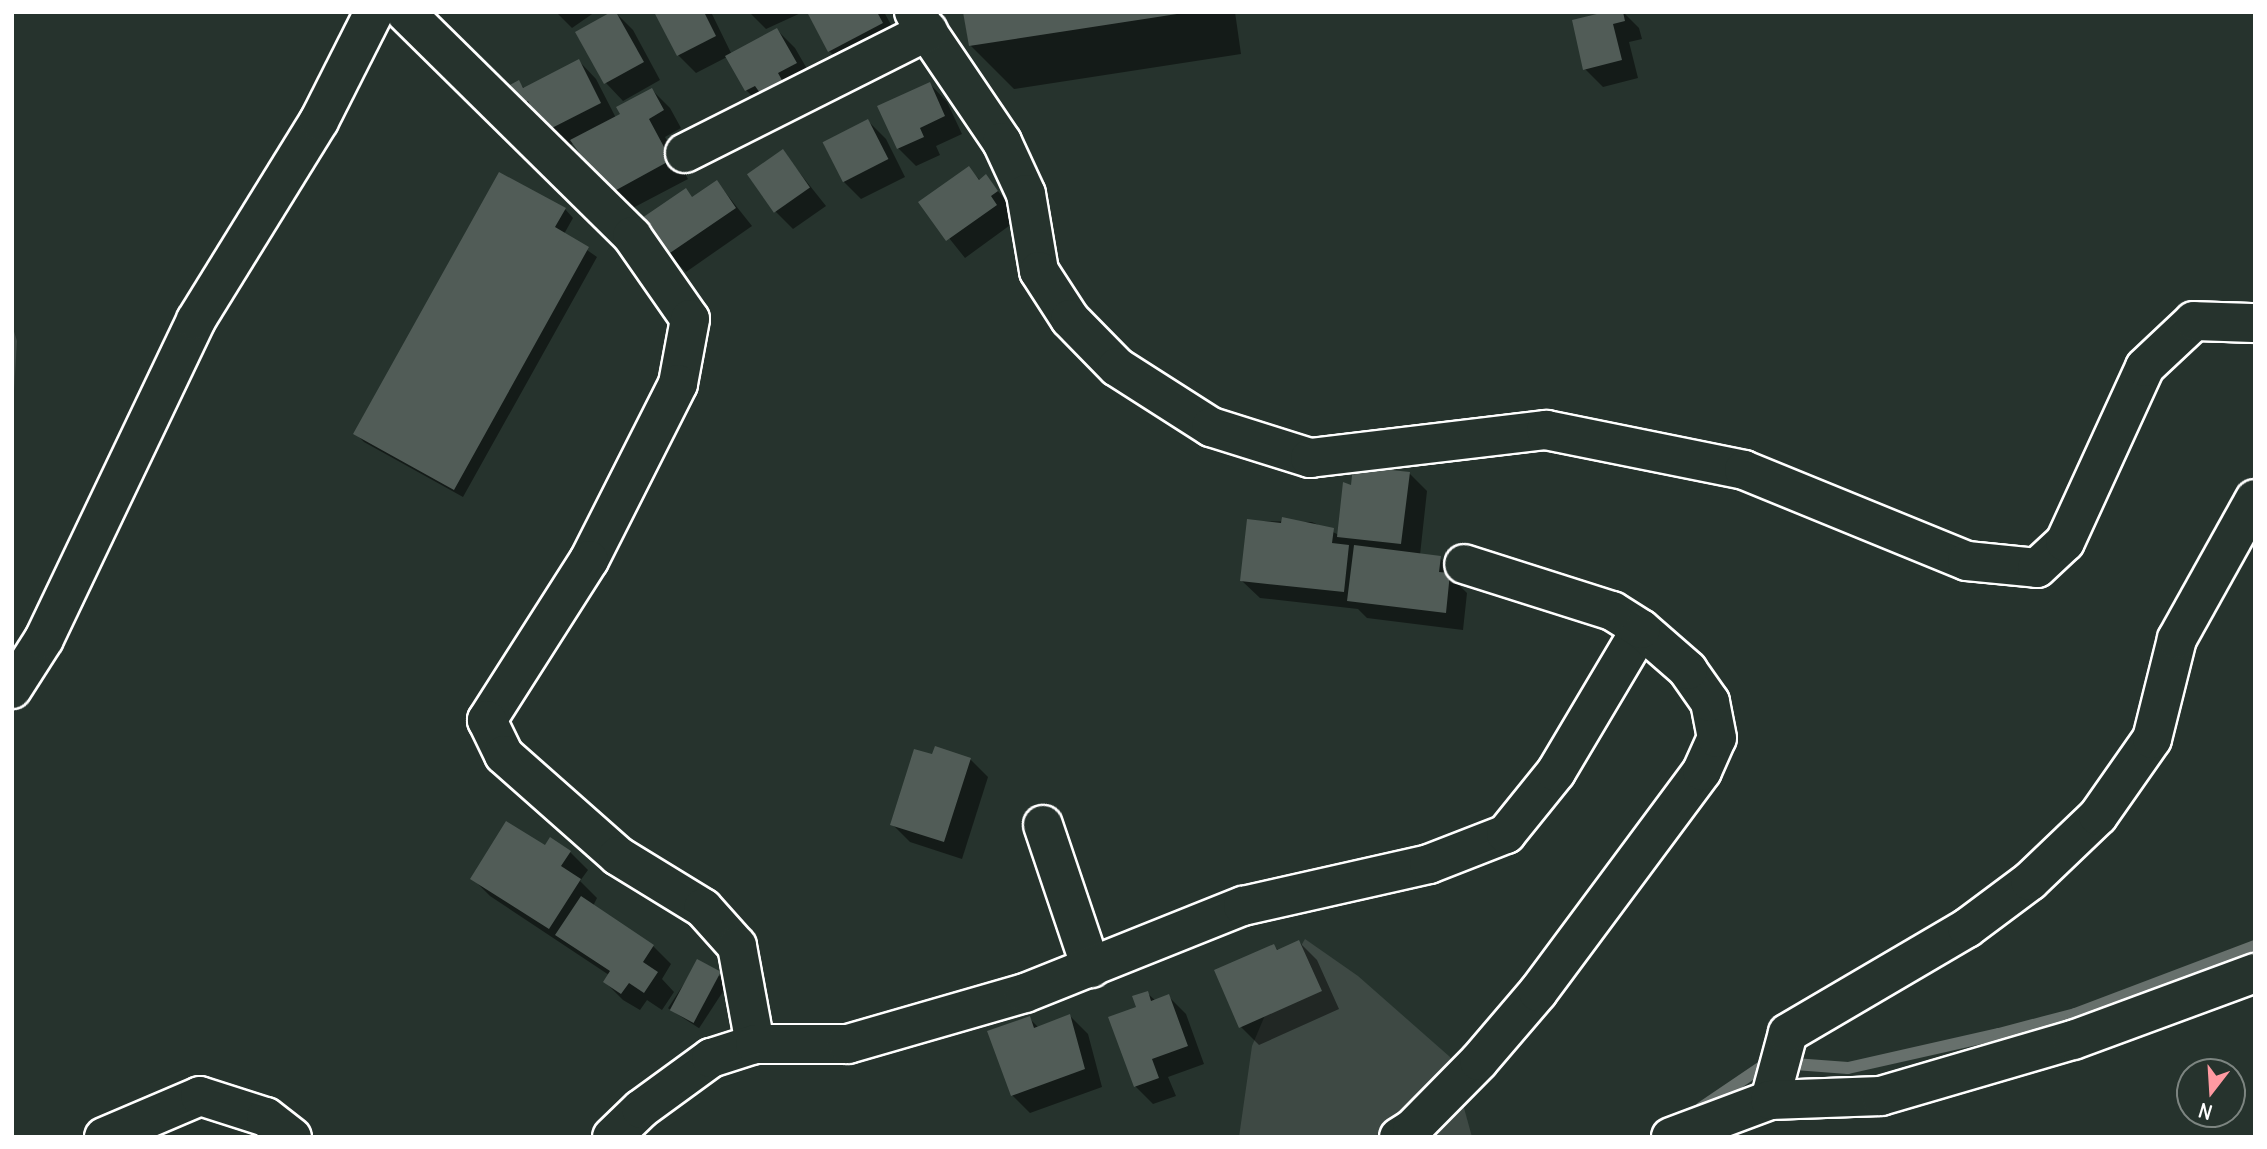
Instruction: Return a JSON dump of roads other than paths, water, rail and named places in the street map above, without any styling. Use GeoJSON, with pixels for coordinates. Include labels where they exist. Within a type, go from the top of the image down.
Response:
{"type":"FeatureCollection","features":[{"type":"Feature","properties":{"kind":"street"},"geometry":{"type":"LineString","coordinates":[[12,689],[44,639],[196,320],[319,121],[374,12]]}},
{"type":"Feature","properties":{"kind":"street"},"geometry":{"type":"LineString","coordinates":[[405,12],[632,236],[690,319],[678,384],[589,560],[487,720],[504,755],[618,856],[703,908],[737,946],[755,1044]]}},
{"type":"Feature","properties":{"kind":"street"},"geometry":{"type":"LineString","coordinates":[[685,153],[921,22],[1002,142],[1026,194],[1039,271],[1070,319],[1117,368],[1210,428],[1310,458],[1546,430],[1744,470],[1967,561],[2037,568],[2065,542],[2145,367],[2194,321],[2255,323]]}},
{"type":"Feature","properties":{"kind":"street"},"geometry":{"type":"LineString","coordinates":[[1771,1094],[1788,1033],[1967,928],[2031,881],[2098,816],[2152,739],[2177,639],[2255,499]]}},
{"type":"Feature","properties":{"kind":"street"},"geometry":{"type":"LineString","coordinates":[[1399,1137],[1412,1129],[1479,1061],[1538,992],[1702,771],[1717,738],[1710,702],[1688,670],[1641,629],[1612,611],[1464,564]]}},
{"type":"Feature","properties":{"kind":"street"},"geometry":{"type":"LineString","coordinates":[[612,1137],[641,1109],[711,1058],[755,1044],[848,1044],[1025,993],[1243,906],[1429,864],[1506,834],[1556,772],[1641,629]]}},
{"type":"Feature","properties":{"kind":"street"},"geometry":{"type":"LineString","coordinates":[[1043,825],[1091,968]]}},
{"type":"Feature","properties":{"kind":"street"},"geometry":{"type":"LineString","coordinates":[[1671,1137],[1771,1094],[1881,1096],[2073,1040],[2255,973]]}},
{"type":"Feature","properties":{"kind":"street"},"geometry":{"type":"LineString","coordinates":[[104,1137],[200,1096],[266,1117],[292,1137]]}},
{"type":"Feature","properties":{"kind":"waterway"},"geometry":{"type":"LineString","coordinates":[[1701,1108],[1769,1062],[1848,1068],[1999,1034],[2075,1014],[2255,946]]}}]}
